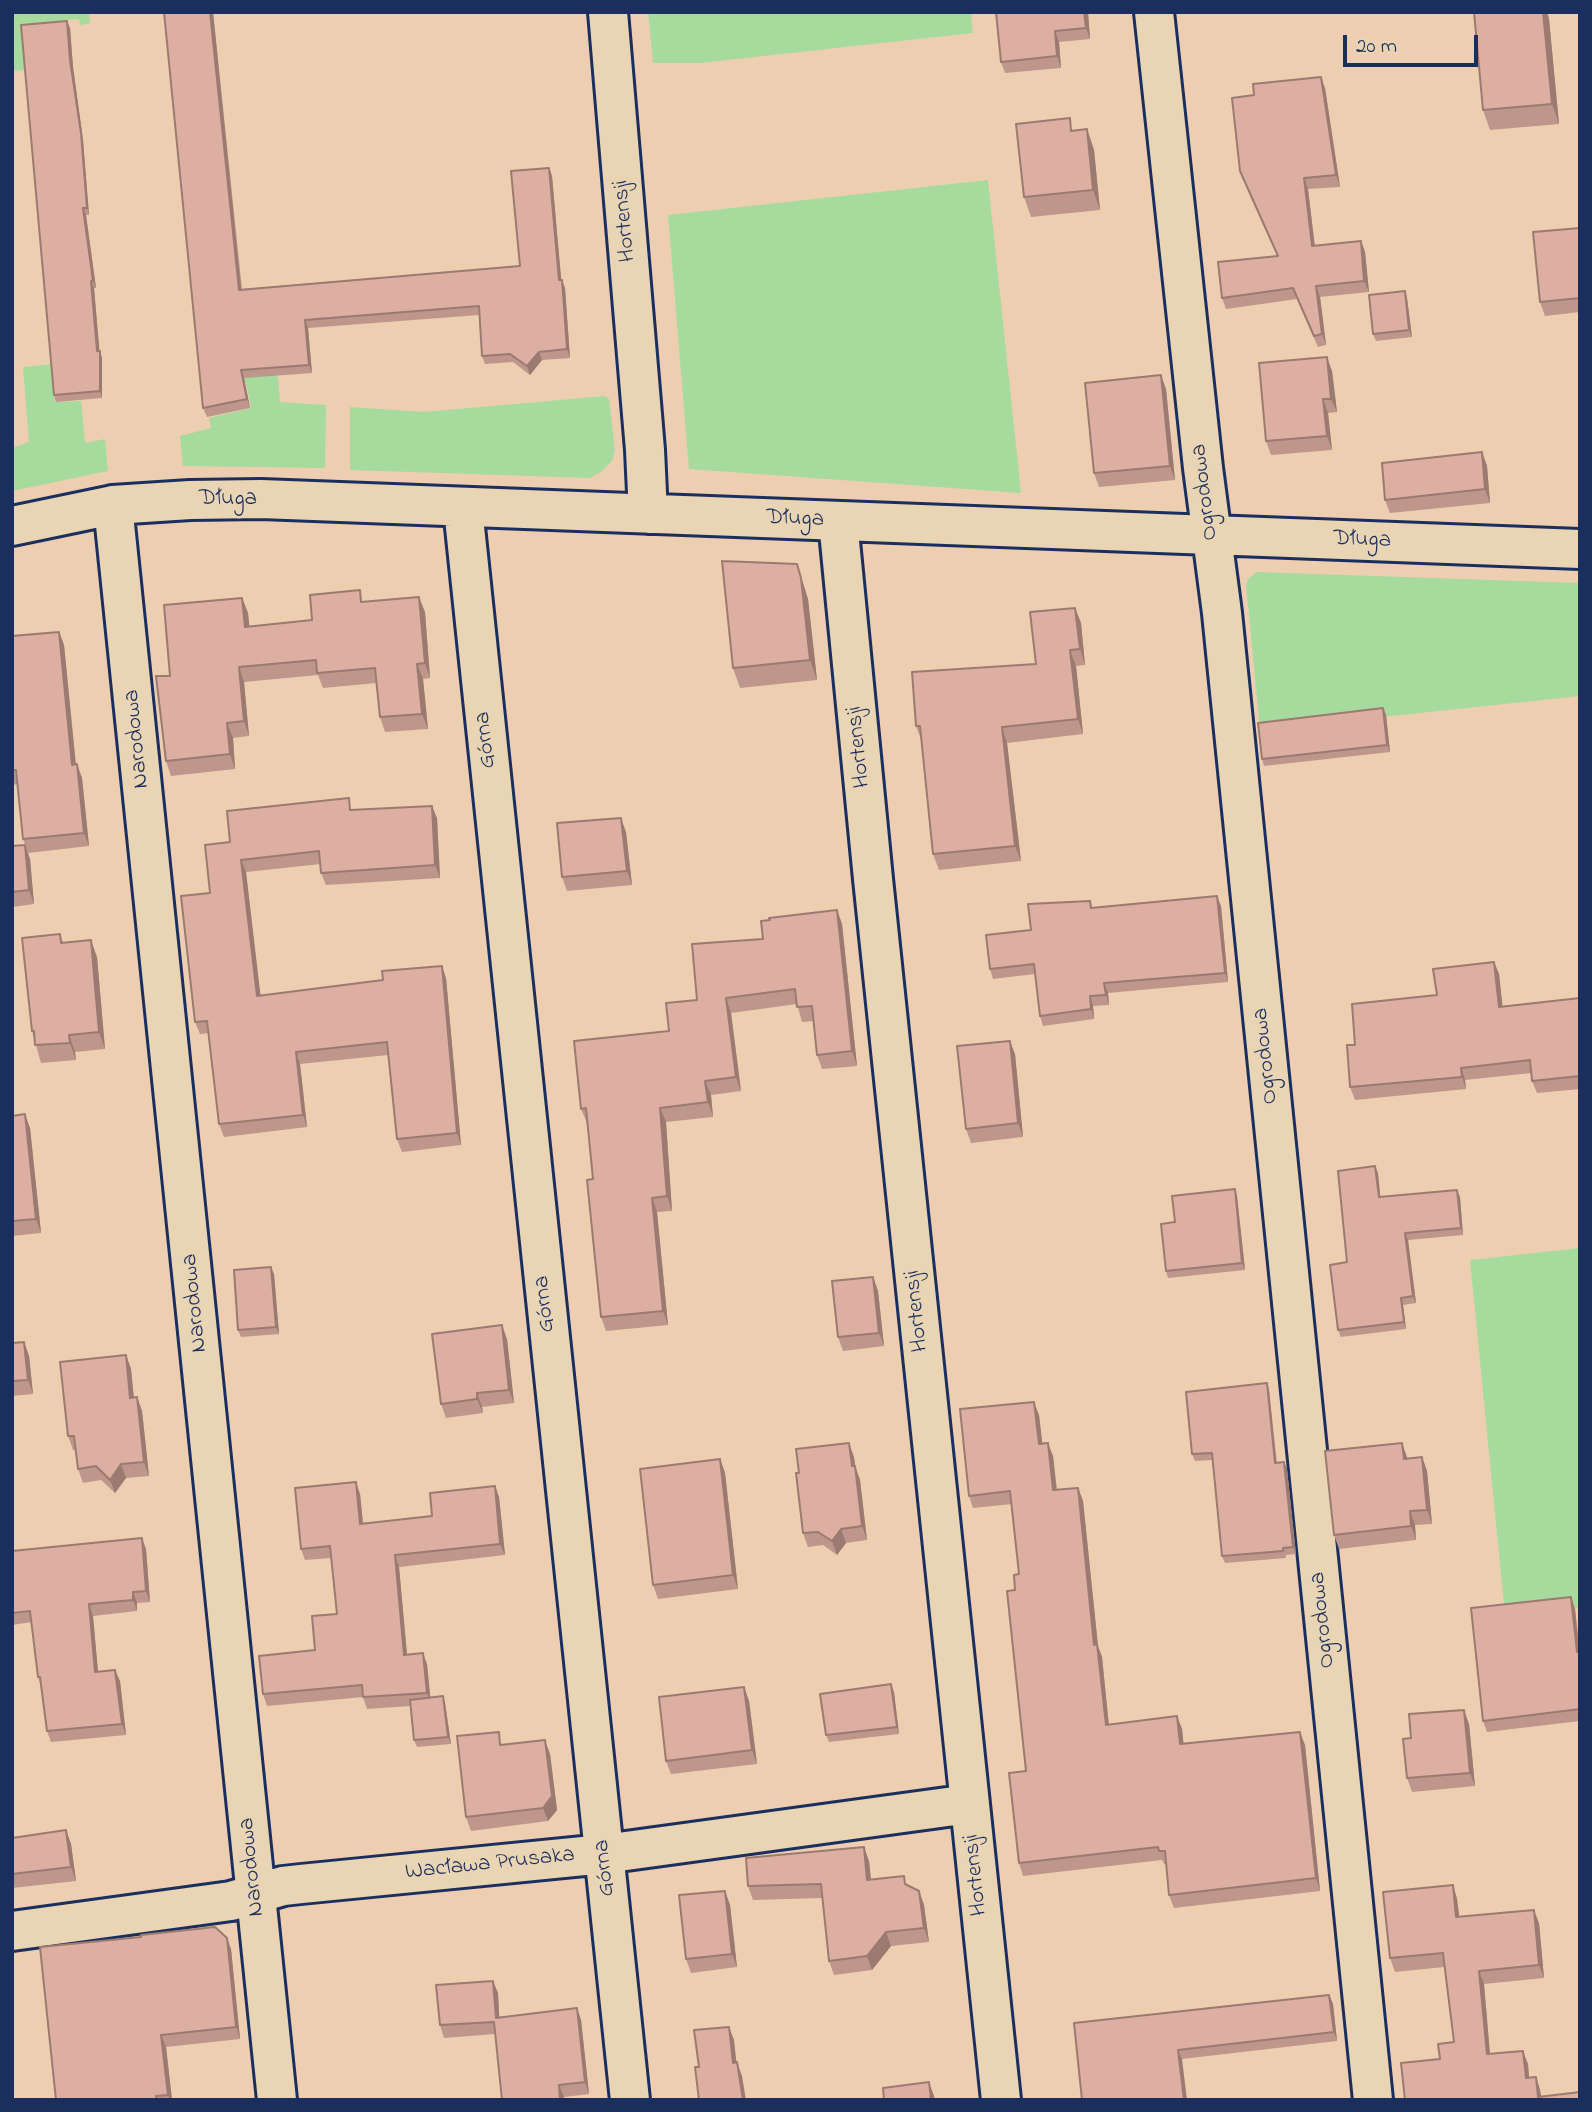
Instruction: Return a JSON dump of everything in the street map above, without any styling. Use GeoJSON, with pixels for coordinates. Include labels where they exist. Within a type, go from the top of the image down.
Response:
{"type":"FeatureCollection","features":[{"type":"Feature","properties":{"kind":"street","name":"Hortensji"},"geometry":{"type":"LineString","coordinates":[[608,12],[644,436],[648,514]]}},
{"type":"Feature","properties":{"kind":"street","name":"Ogrodowa"},"geometry":{"type":"LineString","coordinates":[[1154,12],[1211,536],[1222,613],[1373,2100]]}},
{"type":"Feature","properties":{"kind":"street","name":"Długa"},"geometry":{"type":"LineString","coordinates":[[12,526],[113,505],[261,499],[1580,549]]}},
{"type":"Feature","properties":{"kind":"street","name":"Narodowa"},"geometry":{"type":"LineString","coordinates":[[113,505],[277,2100]]}},
{"type":"Feature","properties":{"kind":"street","name":"Górna"},"geometry":{"type":"LineString","coordinates":[[463,508],[631,2100]]}},
{"type":"Feature","properties":{"kind":"street","name":"Hortensji"},"geometry":{"type":"LineString","coordinates":[[838,521],[1001,2100]]}},
{"type":"Feature","properties":{"kind":"street","name":"Wacława Prusaka"},"geometry":{"type":"LineString","coordinates":[[12,1931],[231,1901],[283,1886],[604,1854],[969,1804]]}},
{"type":"Feature","properties":{"kind":"green space"},"geometry":{"type":"Polygon","coordinates":[[[12,12],[89,12],[90,23],[80,25],[79,19],[23,24],[26,70],[12,71],[12,12]]]}},
{"type":"Feature","properties":{"kind":"green space"},"geometry":{"type":"Polygon","coordinates":[[[648,12],[971,12],[973,33],[700,63],[653,63],[648,12]]]}},
{"type":"Feature","properties":{"kind":"green space"},"geometry":{"type":"Polygon","coordinates":[[[988,180],[1021,493],[689,469],[668,215],[988,180]]]}},
{"type":"Feature","properties":{"kind":"green space"},"geometry":{"type":"Polygon","coordinates":[[[269,293],[280,402],[326,405],[325,468],[183,466],[180,436],[211,428],[209,418],[251,408],[246,383],[213,386],[269,293]]]}},
{"type":"Feature","properties":{"kind":"green space"},"geometry":{"type":"Polygon","coordinates":[[[52,364],[55,402],[81,401],[85,443],[105,439],[108,471],[12,491],[12,448],[29,442],[23,367],[52,364]]]}},
{"type":"Feature","properties":{"kind":"green space"},"geometry":{"type":"Polygon","coordinates":[[[605,396],[609,399],[615,450],[612,461],[590,478],[350,470],[350,407],[424,412],[605,396]]]}},
{"type":"Feature","properties":{"kind":"green space"},"geometry":{"type":"Polygon","coordinates":[[[1257,572],[1580,583],[1580,696],[1260,730],[1246,584],[1257,572]]]}},
{"type":"Feature","properties":{"kind":"green space"},"geometry":{"type":"Polygon","coordinates":[[[1580,1248],[1580,1607],[1505,1615],[1470,1260],[1580,1248]]]}},
{"type":"Feature","properties":{"kind":"building"},"geometry":{"type":"Polygon","coordinates":[[[164,12],[210,12],[239,290],[520,266],[511,171],[549,168],[567,349],[539,352],[527,366],[510,354],[482,356],[479,306],[305,320],[309,365],[241,370],[247,399],[203,408],[164,12]]]}},
{"type":"Feature","properties":{"kind":"building"},"geometry":{"type":"Polygon","coordinates":[[[996,12],[1084,12],[1086,28],[1055,31],[1057,56],[1001,62],[996,12]]]}},
{"type":"Feature","properties":{"kind":"building"},"geometry":{"type":"Polygon","coordinates":[[[1474,12],[1543,12],[1552,104],[1483,110],[1474,12]]]}},
{"type":"Feature","properties":{"kind":"building"},"geometry":{"type":"Polygon","coordinates":[[[67,21],[81,133],[87,208],[83,208],[93,281],[97,351],[100,351],[100,391],[54,395],[21,25],[67,21]]]}},
{"type":"Feature","properties":{"kind":"building"},"geometry":{"type":"Polygon","coordinates":[[[1321,77],[1336,175],[1304,178],[1312,246],[1361,241],[1364,281],[1316,286],[1322,334],[1314,336],[1293,288],[1222,298],[1218,262],[1278,256],[1240,171],[1232,98],[1254,95],[1253,84],[1321,77]]]}},
{"type":"Feature","properties":{"kind":"building"},"geometry":{"type":"Polygon","coordinates":[[[1070,118],[1071,131],[1087,129],[1093,190],[1024,197],[1016,124],[1070,118]]]}},
{"type":"Feature","properties":{"kind":"building"},"geometry":{"type":"Polygon","coordinates":[[[1580,228],[1580,298],[1540,302],[1533,232],[1580,228]]]}},
{"type":"Feature","properties":{"kind":"building"},"geometry":{"type":"Polygon","coordinates":[[[1405,291],[1409,330],[1373,334],[1369,295],[1405,291]]]}},
{"type":"Feature","properties":{"kind":"building"},"geometry":{"type":"Polygon","coordinates":[[[1327,357],[1331,399],[1323,399],[1327,436],[1266,441],[1259,363],[1327,357]]]}},
{"type":"Feature","properties":{"kind":"building"},"geometry":{"type":"Polygon","coordinates":[[[1161,375],[1170,466],[1094,473],[1085,383],[1161,375]]]}},
{"type":"Feature","properties":{"kind":"building"},"geometry":{"type":"Polygon","coordinates":[[[1482,452],[1485,489],[1385,500],[1382,463],[1482,452]]]}},
{"type":"Feature","properties":{"kind":"building"},"geometry":{"type":"Polygon","coordinates":[[[722,561],[797,564],[810,660],[733,668],[722,561]]]}},
{"type":"Feature","properties":{"kind":"building"},"geometry":{"type":"Polygon","coordinates":[[[360,590],[361,602],[419,597],[425,663],[417,664],[422,714],[380,717],[375,668],[317,673],[316,660],[239,667],[244,721],[227,723],[230,754],[166,761],[156,676],[170,676],[164,605],[242,598],[245,627],[312,620],[310,595],[360,590]]]}},
{"type":"Feature","properties":{"kind":"building"},"geometry":{"type":"Polygon","coordinates":[[[1075,608],[1080,649],[1070,650],[1078,719],[1002,727],[1015,846],[933,854],[920,726],[916,726],[912,672],[1036,664],[1030,612],[1075,608]]]}},
{"type":"Feature","properties":{"kind":"building"},"geometry":{"type":"Polygon","coordinates":[[[59,632],[72,765],[77,764],[84,833],[23,839],[16,770],[12,770],[12,636],[59,632]]]}},
{"type":"Feature","properties":{"kind":"building"},"geometry":{"type":"Polygon","coordinates":[[[1383,708],[1387,745],[1262,759],[1258,723],[1383,708]]]}},
{"type":"Feature","properties":{"kind":"building"},"geometry":{"type":"Polygon","coordinates":[[[349,798],[350,810],[432,806],[435,865],[321,873],[319,851],[241,860],[257,996],[383,980],[382,971],[442,966],[457,1133],[397,1139],[387,1042],[296,1052],[303,1115],[219,1124],[207,1021],[195,1022],[181,896],[210,893],[205,845],[230,842],[227,811],[349,798]]]}},
{"type":"Feature","properties":{"kind":"building"},"geometry":{"type":"Polygon","coordinates":[[[621,818],[627,871],[562,877],[557,823],[621,818]]]}},
{"type":"Feature","properties":{"kind":"building"},"geometry":{"type":"Polygon","coordinates":[[[25,845],[29,890],[12,892],[12,846],[25,845]]]}},
{"type":"Feature","properties":{"kind":"building"},"geometry":{"type":"Polygon","coordinates":[[[1217,896],[1225,973],[1104,983],[1106,995],[1090,996],[1091,1009],[1040,1016],[1034,964],[990,969],[986,935],[1031,930],[1028,904],[1090,901],[1091,908],[1217,896]]]}},
{"type":"Feature","properties":{"kind":"building"},"geometry":{"type":"Polygon","coordinates":[[[837,910],[852,1051],[817,1055],[812,1006],[797,1007],[795,989],[726,998],[736,1077],[705,1081],[708,1102],[660,1108],[667,1196],[652,1198],[663,1311],[601,1317],[587,1180],[593,1179],[586,1108],[581,1109],[574,1041],[669,1031],[666,1003],[697,1000],[692,944],[763,939],[761,921],[837,910]]]}},
{"type":"Feature","properties":{"kind":"building"},"geometry":{"type":"Polygon","coordinates":[[[60,934],[61,943],[91,940],[99,1032],[69,1035],[70,1043],[35,1045],[22,938],[60,934]]]}},
{"type":"Feature","properties":{"kind":"building"},"geometry":{"type":"Polygon","coordinates":[[[1494,962],[1499,1007],[1580,998],[1580,1076],[1532,1081],[1530,1060],[1461,1068],[1462,1077],[1350,1087],[1347,1045],[1355,1045],[1352,1004],[1437,995],[1433,969],[1494,962]]]}},
{"type":"Feature","properties":{"kind":"building"},"geometry":{"type":"Polygon","coordinates":[[[1010,1041],[1018,1123],[966,1129],[957,1046],[1010,1041]]]}},
{"type":"Feature","properties":{"kind":"building"},"geometry":{"type":"Polygon","coordinates":[[[25,1114],[36,1219],[12,1221],[12,1116],[25,1114]]]}},
{"type":"Feature","properties":{"kind":"building"},"geometry":{"type":"Polygon","coordinates":[[[1375,1166],[1379,1197],[1457,1190],[1461,1228],[1405,1233],[1413,1296],[1401,1298],[1404,1322],[1338,1330],[1330,1265],[1347,1262],[1338,1171],[1375,1166]]]}},
{"type":"Feature","properties":{"kind":"building"},"geometry":{"type":"Polygon","coordinates":[[[1235,1189],[1242,1263],[1166,1271],[1161,1224],[1175,1222],[1172,1196],[1235,1189]]]}},
{"type":"Feature","properties":{"kind":"building"},"geometry":{"type":"Polygon","coordinates":[[[271,1267],[276,1327],[238,1330],[234,1270],[271,1267]]]}},
{"type":"Feature","properties":{"kind":"building"},"geometry":{"type":"Polygon","coordinates":[[[873,1277],[879,1333],[838,1337],[832,1281],[873,1277]]]}},
{"type":"Feature","properties":{"kind":"building"},"geometry":{"type":"Polygon","coordinates":[[[502,1325],[509,1390],[477,1393],[477,1399],[441,1404],[432,1334],[502,1325]]]}},
{"type":"Feature","properties":{"kind":"building"},"geometry":{"type":"Polygon","coordinates":[[[24,1342],[28,1380],[12,1381],[12,1343],[24,1342]]]}},
{"type":"Feature","properties":{"kind":"building"},"geometry":{"type":"Polygon","coordinates":[[[126,1355],[130,1398],[137,1397],[144,1462],[121,1464],[110,1480],[96,1466],[78,1469],[74,1436],[68,1436],[60,1362],[126,1355]]]}},
{"type":"Feature","properties":{"kind":"building"},"geometry":{"type":"Polygon","coordinates":[[[1267,1383],[1275,1463],[1284,1462],[1293,1547],[1283,1548],[1283,1551],[1222,1556],[1212,1453],[1192,1454],[1186,1392],[1267,1383]]]}},
{"type":"Feature","properties":{"kind":"building"},"geometry":{"type":"Polygon","coordinates":[[[1034,1402],[1039,1444],[1048,1443],[1053,1490],[1078,1488],[1094,1645],[1097,1644],[1106,1725],[1177,1716],[1180,1744],[1300,1732],[1316,1878],[1169,1895],[1165,1851],[1159,1851],[1158,1847],[1019,1863],[1009,1773],[1026,1771],[1007,1591],[1015,1590],[1014,1575],[1019,1574],[1010,1491],[969,1496],[960,1409],[1034,1402]]]}},
{"type":"Feature","properties":{"kind":"building"},"geometry":{"type":"Polygon","coordinates":[[[849,1443],[852,1466],[855,1466],[862,1526],[841,1529],[832,1541],[818,1532],[803,1533],[796,1449],[849,1443]]]}},
{"type":"Feature","properties":{"kind":"building"},"geometry":{"type":"Polygon","coordinates":[[[1402,1443],[1404,1459],[1422,1457],[1427,1510],[1410,1511],[1411,1526],[1334,1535],[1325,1451],[1402,1443]]]}},
{"type":"Feature","properties":{"kind":"building"},"geometry":{"type":"Polygon","coordinates":[[[720,1459],[733,1575],[653,1585],[640,1469],[720,1459]]]}},
{"type":"Feature","properties":{"kind":"building"},"geometry":{"type":"Polygon","coordinates":[[[356,1482],[360,1524],[432,1516],[430,1493],[495,1486],[500,1544],[395,1555],[404,1655],[423,1653],[427,1693],[363,1697],[362,1685],[263,1694],[259,1656],[315,1650],[312,1616],[337,1614],[330,1546],[301,1549],[295,1488],[356,1482]]]}},
{"type":"Feature","properties":{"kind":"building"},"geometry":{"type":"Polygon","coordinates":[[[142,1538],[146,1591],[133,1592],[133,1600],[89,1604],[95,1672],[115,1670],[122,1724],[47,1731],[30,1611],[12,1613],[12,1551],[142,1538]]]}},
{"type":"Feature","properties":{"kind":"building"},"geometry":{"type":"Polygon","coordinates":[[[1571,1597],[1577,1652],[1580,1652],[1580,1709],[1483,1721],[1471,1608],[1571,1597]]]}},
{"type":"Feature","properties":{"kind":"building"},"geometry":{"type":"Polygon","coordinates":[[[891,1684],[897,1727],[826,1735],[820,1694],[891,1684]]]}},
{"type":"Feature","properties":{"kind":"building"},"geometry":{"type":"Polygon","coordinates":[[[744,1687],[752,1750],[666,1761],[659,1697],[744,1687]]]}},
{"type":"Feature","properties":{"kind":"building"},"geometry":{"type":"Polygon","coordinates":[[[443,1696],[448,1737],[414,1740],[410,1700],[443,1696]]]}},
{"type":"Feature","properties":{"kind":"building"},"geometry":{"type":"Polygon","coordinates":[[[1464,1710],[1470,1773],[1407,1778],[1403,1739],[1411,1738],[1409,1714],[1464,1710]]]}},
{"type":"Feature","properties":{"kind":"building"},"geometry":{"type":"Polygon","coordinates":[[[499,1732],[500,1745],[545,1740],[552,1796],[543,1808],[466,1817],[457,1736],[499,1732]]]}},
{"type":"Feature","properties":{"kind":"building"},"geometry":{"type":"Polygon","coordinates":[[[66,1830],[71,1867],[12,1874],[12,1838],[66,1830]]]}},
{"type":"Feature","properties":{"kind":"building"},"geometry":{"type":"Polygon","coordinates":[[[864,1847],[867,1880],[904,1876],[905,1884],[919,1891],[924,1928],[886,1932],[867,1956],[829,1961],[821,1884],[748,1886],[746,1858],[864,1847]]]}},
{"type":"Feature","properties":{"kind":"building"},"geometry":{"type":"Polygon","coordinates":[[[1453,1885],[1456,1917],[1534,1910],[1539,1965],[1479,1971],[1487,2054],[1523,2051],[1526,2078],[1536,2077],[1538,2097],[1580,2092],[1580,2100],[1405,2100],[1401,2063],[1440,2059],[1438,2044],[1454,2042],[1443,1953],[1390,1958],[1383,1892],[1453,1885]]]}},
{"type":"Feature","properties":{"kind":"building"},"geometry":{"type":"Polygon","coordinates":[[[725,1891],[732,1954],[686,1959],[679,1895],[725,1891]]]}},
{"type":"Feature","properties":{"kind":"building"},"geometry":{"type":"Polygon","coordinates":[[[215,1927],[227,1938],[236,2027],[161,2035],[168,2095],[156,2096],[157,2100],[56,2100],[40,1947],[215,1927]]]}},
{"type":"Feature","properties":{"kind":"building"},"geometry":{"type":"Polygon","coordinates":[[[493,1981],[496,2018],[577,2008],[585,2082],[559,2085],[560,2100],[502,2100],[494,2022],[440,2025],[436,1985],[493,1981]]]}},
{"type":"Feature","properties":{"kind":"building"},"geometry":{"type":"Polygon","coordinates":[[[1329,1995],[1334,2032],[1178,2050],[1184,2100],[1082,2100],[1074,2023],[1329,1995]]]}},
{"type":"Feature","properties":{"kind":"building"},"geometry":{"type":"Polygon","coordinates":[[[729,2027],[733,2063],[737,2062],[743,2100],[699,2100],[695,2067],[699,2067],[694,2030],[729,2027]]]}},
{"type":"Feature","properties":{"kind":"building"},"geometry":{"type":"Polygon","coordinates":[[[929,2082],[931,2100],[884,2100],[883,2088],[929,2082]]]}}]}
